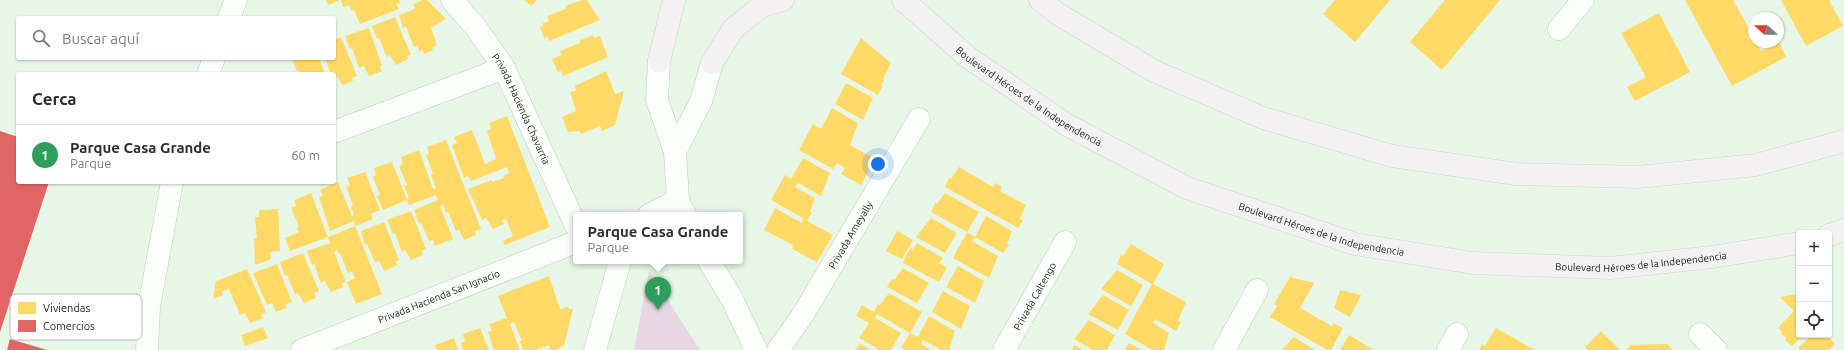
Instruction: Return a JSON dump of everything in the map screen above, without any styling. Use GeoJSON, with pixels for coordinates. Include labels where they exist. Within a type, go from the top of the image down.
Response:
{"type":"FeatureCollection","features":[{"type":"Feature","properties":{"kind":"main road"},"geometry":{"type":"LineString","coordinates":[[659,61],[674,0]]}},
{"type":"Feature","properties":{"kind":"main road"},"geometry":{"type":"LineString","coordinates":[[712,63],[733,29],[762,6],[783,0]]}},
{"type":"Feature","properties":{"kind":"main road","name":"Boulevard Héroes de la Independencia"},"geometry":{"type":"LineString","coordinates":[[903,0],[969,58],[1067,125],[1188,188],[1355,244],[1473,263],[1610,268],[1712,257],[1796,243]]}},
{"type":"Feature","properties":{"kind":"main road"},"geometry":{"type":"LineString","coordinates":[[1040,0],[1058,14],[1154,71],[1263,118],[1392,156],[1516,174],[1638,177],[1756,165],[1844,141]]}},
{"type":"Feature","properties":{"kind":"main road"},"geometry":{"type":"LineString","coordinates":[[1832,234],[1844,230]]}},
{"type":"Feature","properties":{"kind":"street"},"geometry":{"type":"LineString","coordinates":[[231,16],[236,0]]}},
{"type":"Feature","properties":{"kind":"street","name":"Privada Hacienda Chavarría"},"geometry":{"type":"LineString","coordinates":[[452,0],[478,29],[504,68],[573,219]]}},
{"type":"Feature","properties":{"kind":"street"},"geometry":{"type":"LineString","coordinates":[[1559,30],[1583,0]]}},
{"type":"Feature","properties":{"kind":"street"},"geometry":{"type":"LineString","coordinates":[[209,72],[213,60]]}},
{"type":"Feature","properties":{"kind":"street"},"geometry":{"type":"LineString","coordinates":[[659,61],[657,100],[675,152],[681,207],[661,212]]}},
{"type":"Feature","properties":{"kind":"street"},"geometry":{"type":"LineString","coordinates":[[675,152],[700,101],[712,63]]}},
{"type":"Feature","properties":{"kind":"street"},"geometry":{"type":"LineString","coordinates":[[336,131],[504,68]]}},
{"type":"Feature","properties":{"kind":"street","name":"Privada Ameyally"},"geometry":{"type":"LineString","coordinates":[[778,350],[802,316],[919,119]]}},
{"type":"Feature","properties":{"kind":"street"},"geometry":{"type":"LineString","coordinates":[[147,350],[149,307],[172,184]]}},
{"type":"Feature","properties":{"kind":"street","name":"Privada Caltengo"},"geometry":{"type":"LineString","coordinates":[[1004,350],[1065,242]]}},
{"type":"Feature","properties":{"kind":"street","name":"Privada Hacienda San Ignacio"},"geometry":{"type":"LineString","coordinates":[[302,350],[573,243]]}},
{"type":"Feature","properties":{"kind":"street"},"geometry":{"type":"LineString","coordinates":[[594,350],[619,264]]}},
{"type":"Feature","properties":{"kind":"street"},"geometry":{"type":"LineString","coordinates":[[712,264],[732,299],[756,350]]}},
{"type":"Feature","properties":{"kind":"street"},"geometry":{"type":"LineString","coordinates":[[1224,350],[1257,290]]}},
{"type":"Feature","properties":{"kind":"street"},"geometry":{"type":"LineString","coordinates":[[1700,334],[1716,350]]}},
{"type":"Feature","properties":{"kind":"shaded area"},"geometry":{"type":"Polygon","coordinates":[[[649,271],[700,350],[634,350],[649,271]]]}},
{"type":"Feature","properties":{"kind":"building: Viviendas"},"geometry":{"type":"Polygon","coordinates":[[[326,0],[340,0],[328,5],[326,0]]]}},
{"type":"Feature","properties":{"kind":"building: Viviendas"},"geometry":{"type":"Polygon","coordinates":[[[341,0],[399,0],[400,3],[396,4],[399,9],[360,24],[354,10],[352,11],[349,5],[343,7],[341,0]]]}},
{"type":"Feature","properties":{"kind":"building: Viviendas"},"geometry":{"type":"Polygon","coordinates":[[[427,0],[446,19],[431,28],[437,45],[432,47],[433,50],[424,54],[423,50],[419,52],[418,45],[414,47],[406,27],[403,28],[399,15],[415,9],[413,4],[427,0]]]}},
{"type":"Feature","properties":{"kind":"building: Viviendas"},"geometry":{"type":"Polygon","coordinates":[[[524,0],[537,0],[531,6],[524,0]]]}},
{"type":"Feature","properties":{"kind":"building: Viviendas"},"geometry":{"type":"Polygon","coordinates":[[[582,0],[587,0],[600,20],[549,41],[548,37],[544,38],[540,27],[543,23],[549,21],[547,16],[566,9],[565,6],[582,0]]]}},
{"type":"Feature","properties":{"kind":"building: Viviendas"},"geometry":{"type":"Polygon","coordinates":[[[1335,0],[1390,0],[1355,42],[1323,14],[1335,0]]]}},
{"type":"Feature","properties":{"kind":"building: Viviendas"},"geometry":{"type":"Polygon","coordinates":[[[1445,0],[1500,0],[1442,70],[1410,42],[1445,0]]]}},
{"type":"Feature","properties":{"kind":"building: Viviendas"},"geometry":{"type":"Polygon","coordinates":[[[1685,0],[1733,0],[1748,27],[1748,48],[1759,48],[1761,51],[1767,48],[1782,48],[1786,57],[1732,86],[1685,0]]]}},
{"type":"Feature","properties":{"kind":"building: Viviendas"},"geometry":{"type":"Polygon","coordinates":[[[1781,0],[1829,0],[1843,26],[1806,46],[1781,0]]]}},
{"type":"Feature","properties":{"kind":"building: Viviendas"},"geometry":{"type":"Polygon","coordinates":[[[1659,13],[1690,72],[1635,101],[1627,87],[1646,77],[1621,33],[1659,13]]]}},
{"type":"Feature","properties":{"kind":"building: Viviendas"},"geometry":{"type":"Polygon","coordinates":[[[395,17],[411,55],[407,56],[408,59],[396,65],[390,55],[387,57],[372,26],[395,17]]]}},
{"type":"Feature","properties":{"kind":"building: Viviendas"},"geometry":{"type":"Polygon","coordinates":[[[369,28],[382,66],[380,67],[382,71],[369,76],[364,66],[359,68],[352,48],[350,49],[345,36],[369,28]]]}},
{"type":"Feature","properties":{"kind":"building: Viviendas"},"geometry":{"type":"Polygon","coordinates":[[[593,35],[594,38],[600,36],[608,57],[563,76],[561,71],[558,72],[552,59],[562,55],[560,51],[580,43],[579,41],[593,35]]]}},
{"type":"Feature","properties":{"kind":"building: Viviendas"},"geometry":{"type":"Polygon","coordinates":[[[341,37],[357,76],[352,78],[353,81],[342,85],[336,76],[336,72],[330,72],[326,60],[336,60],[336,39],[341,37]]]}},
{"type":"Feature","properties":{"kind":"building: Viviendas"},"geometry":{"type":"Polygon","coordinates":[[[861,38],[891,63],[883,79],[884,80],[881,85],[883,86],[878,95],[841,74],[861,38]]]}},
{"type":"Feature","properties":{"kind":"building: Viviendas"},"geometry":{"type":"Polygon","coordinates":[[[293,60],[320,60],[324,72],[300,72],[299,70],[297,71],[293,60]]]}},
{"type":"Feature","properties":{"kind":"building: Viviendas"},"geometry":{"type":"Polygon","coordinates":[[[606,71],[615,94],[624,91],[615,125],[602,131],[600,126],[581,134],[579,131],[568,132],[562,117],[576,111],[570,92],[576,91],[575,86],[606,71]]]}},
{"type":"Feature","properties":{"kind":"building: Viviendas"},"geometry":{"type":"Polygon","coordinates":[[[846,83],[873,98],[863,120],[835,104],[846,83]]]}},
{"type":"Feature","properties":{"kind":"building: Viviendas"},"geometry":{"type":"Polygon","coordinates":[[[832,108],[858,123],[850,145],[875,159],[861,185],[841,174],[845,168],[837,163],[833,169],[799,150],[813,124],[821,129],[832,108]]]}},
{"type":"Feature","properties":{"kind":"building: Viviendas"},"geometry":{"type":"Polygon","coordinates":[[[507,116],[550,227],[505,245],[503,241],[513,236],[506,219],[502,220],[504,224],[493,229],[486,218],[482,220],[468,189],[492,180],[492,182],[504,178],[503,176],[509,173],[507,167],[471,181],[468,176],[464,178],[452,145],[457,143],[454,137],[472,130],[485,164],[496,159],[487,131],[491,129],[489,123],[507,116]]]}},
{"type":"Feature","properties":{"kind":"building: Viviendas"},"geometry":{"type":"Polygon","coordinates":[[[446,140],[481,229],[475,231],[476,235],[464,240],[459,230],[456,231],[448,212],[446,213],[443,204],[440,206],[453,239],[435,246],[433,240],[429,241],[421,223],[419,224],[414,210],[438,200],[436,195],[409,205],[407,200],[383,210],[377,196],[380,195],[373,177],[376,175],[374,168],[392,162],[407,199],[409,198],[404,185],[407,185],[399,166],[403,164],[401,157],[419,150],[433,189],[436,188],[426,155],[429,154],[427,147],[446,140]]]}},
{"type":"Feature","properties":{"kind":"building: Viviendas"},"geometry":{"type":"Polygon","coordinates":[[[803,158],[830,173],[821,196],[798,183],[795,187],[815,198],[810,212],[812,212],[807,221],[833,235],[817,262],[792,249],[793,245],[764,230],[775,208],[802,223],[803,218],[771,200],[785,175],[791,179],[803,158]]]}},
{"type":"Feature","properties":{"kind":"building: Viviendas"},"geometry":{"type":"Polygon","coordinates":[[[959,167],[993,187],[995,183],[1002,187],[1000,191],[1026,205],[1020,219],[1023,220],[1018,228],[945,187],[949,178],[951,179],[959,167]]]}},
{"type":"Feature","properties":{"kind":"building: Viviendas"},"geometry":{"type":"Polygon","coordinates":[[[365,172],[380,210],[371,214],[373,219],[355,226],[354,221],[330,231],[319,197],[323,196],[320,190],[338,182],[352,216],[354,215],[351,206],[353,205],[346,187],[350,185],[347,178],[365,172]]]}},
{"type":"Feature","properties":{"kind":"building: Viviendas"},"geometry":{"type":"Polygon","coordinates":[[[311,193],[328,237],[290,251],[285,238],[299,232],[297,228],[299,227],[291,208],[296,206],[294,200],[311,193]]]}},
{"type":"Feature","properties":{"kind":"building: Viviendas"},"geometry":{"type":"Polygon","coordinates":[[[945,193],[979,212],[967,232],[931,212],[935,203],[937,204],[945,193]]]}},
{"type":"Feature","properties":{"kind":"building: Viviendas"},"geometry":{"type":"Polygon","coordinates":[[[278,209],[280,251],[270,252],[271,259],[255,265],[254,238],[257,238],[255,217],[259,217],[259,210],[278,209]]]}},
{"type":"Feature","properties":{"kind":"building: Viviendas"},"geometry":{"type":"Polygon","coordinates":[[[411,211],[426,249],[421,251],[423,255],[411,260],[405,250],[402,252],[395,233],[393,234],[387,220],[411,211]]]}},
{"type":"Feature","properties":{"kind":"building: Viviendas"},"geometry":{"type":"Polygon","coordinates":[[[986,216],[1012,231],[1007,244],[1009,245],[1003,253],[975,237],[986,216]]]}},
{"type":"Feature","properties":{"kind":"building: Viviendas"},"geometry":{"type":"Polygon","coordinates":[[[931,218],[957,233],[945,253],[916,237],[931,218]]]}},
{"type":"Feature","properties":{"kind":"building: Viviendas"},"geometry":{"type":"Polygon","coordinates":[[[384,222],[399,260],[395,262],[398,265],[384,271],[379,261],[375,262],[367,244],[365,245],[361,231],[384,222]]]}},
{"type":"Feature","properties":{"kind":"building: Viviendas"},"geometry":{"type":"Polygon","coordinates":[[[355,226],[382,294],[356,304],[347,282],[355,278],[352,271],[348,273],[340,253],[339,254],[337,250],[334,252],[346,282],[342,283],[343,287],[331,292],[325,281],[321,283],[314,264],[312,265],[307,251],[330,243],[328,237],[355,226]]]}},
{"type":"Feature","properties":{"kind":"building: Viviendas"},"geometry":{"type":"Polygon","coordinates":[[[897,231],[913,240],[902,259],[886,251],[897,231]]]}},
{"type":"Feature","properties":{"kind":"building: Viviendas"},"geometry":{"type":"Polygon","coordinates":[[[967,232],[975,237],[972,241],[998,256],[989,278],[953,258],[967,232]]]}},
{"type":"Feature","properties":{"kind":"building: Viviendas"},"geometry":{"type":"Polygon","coordinates":[[[917,243],[943,258],[939,263],[947,267],[939,282],[903,263],[911,248],[913,249],[917,243]]]}},
{"type":"Feature","properties":{"kind":"building: Viviendas"},"geometry":{"type":"Polygon","coordinates":[[[1131,244],[1164,264],[1153,284],[1186,302],[1178,321],[1181,322],[1176,331],[1155,319],[1153,323],[1169,333],[1164,350],[1152,350],[1125,334],[1152,284],[1117,264],[1121,255],[1123,256],[1131,244]]]}},
{"type":"Feature","properties":{"kind":"building: Viviendas"},"geometry":{"type":"Polygon","coordinates":[[[303,253],[319,291],[314,293],[316,298],[304,303],[298,293],[295,294],[287,275],[285,276],[280,262],[303,253]]]}},
{"type":"Feature","properties":{"kind":"building: Viviendas"},"geometry":{"type":"Polygon","coordinates":[[[277,264],[292,302],[285,305],[287,308],[276,312],[272,303],[267,305],[253,273],[277,264]]]}},
{"type":"Feature","properties":{"kind":"building: Viviendas"},"geometry":{"type":"Polygon","coordinates":[[[958,266],[984,281],[975,303],[946,287],[958,266]]]}},
{"type":"Feature","properties":{"kind":"building: Viviendas"},"geometry":{"type":"Polygon","coordinates":[[[903,268],[929,283],[917,303],[887,287],[892,279],[894,280],[903,268]]]}},
{"type":"Feature","properties":{"kind":"building: Viviendas"},"geometry":{"type":"Polygon","coordinates":[[[247,269],[266,312],[261,315],[263,318],[250,323],[245,313],[240,315],[229,289],[222,291],[223,295],[213,299],[216,281],[247,269]]]}},
{"type":"Feature","properties":{"kind":"building: Viviendas"},"geometry":{"type":"Polygon","coordinates":[[[1117,270],[1143,285],[1131,306],[1101,289],[1117,270]]]}},
{"type":"Feature","properties":{"kind":"building: Viviendas"},"geometry":{"type":"Polygon","coordinates":[[[549,276],[560,309],[568,307],[569,309],[573,309],[564,346],[555,350],[550,350],[549,345],[536,350],[523,350],[520,341],[522,341],[514,322],[510,324],[520,350],[494,350],[488,332],[492,331],[489,324],[507,318],[498,296],[549,276]]]}},
{"type":"Feature","properties":{"kind":"building: Viviendas"},"geometry":{"type":"Polygon","coordinates":[[[1290,277],[1314,283],[1300,308],[1332,326],[1333,323],[1343,328],[1331,350],[1327,350],[1270,317],[1277,306],[1274,304],[1290,277]]]}},
{"type":"Feature","properties":{"kind":"building: Viviendas"},"geometry":{"type":"Polygon","coordinates":[[[1340,290],[1361,295],[1350,317],[1334,308],[1340,290]]]}},
{"type":"Feature","properties":{"kind":"building: Viviendas"},"geometry":{"type":"Polygon","coordinates":[[[943,291],[970,306],[961,329],[932,312],[943,291]]]}},
{"type":"Feature","properties":{"kind":"building: Viviendas"},"geometry":{"type":"Polygon","coordinates":[[[889,293],[922,312],[910,333],[877,314],[875,318],[901,333],[891,350],[876,350],[877,348],[859,338],[869,323],[856,316],[862,305],[874,312],[878,304],[880,305],[889,293]]]}},
{"type":"Feature","properties":{"kind":"building: Viviendas"},"geometry":{"type":"Polygon","coordinates":[[[1796,294],[1796,338],[1800,338],[1792,346],[1785,340],[1786,338],[1781,334],[1782,332],[1778,328],[1794,311],[1780,297],[1796,294]]]}},
{"type":"Feature","properties":{"kind":"building: Viviendas"},"geometry":{"type":"Polygon","coordinates":[[[1103,295],[1129,310],[1118,330],[1088,314],[1103,295]]]}},
{"type":"Feature","properties":{"kind":"building: Viviendas"},"geometry":{"type":"Polygon","coordinates":[[[929,316],[955,331],[949,350],[941,350],[923,340],[921,344],[931,350],[905,350],[901,348],[910,333],[918,337],[929,316]]]}},
{"type":"Feature","properties":{"kind":"building: Viviendas"},"geometry":{"type":"Polygon","coordinates":[[[1089,320],[1115,335],[1107,350],[1093,350],[1074,339],[1089,320]]]}},
{"type":"Feature","properties":{"kind":"building: Viviendas"},"geometry":{"type":"Polygon","coordinates":[[[263,327],[268,338],[245,346],[241,335],[263,327]]]}},
{"type":"Feature","properties":{"kind":"building: Viviendas"},"geometry":{"type":"Polygon","coordinates":[[[480,328],[489,350],[463,350],[461,343],[465,341],[463,334],[480,328]]]}},
{"type":"Feature","properties":{"kind":"building: Viviendas"},"geometry":{"type":"Polygon","coordinates":[[[1496,328],[1535,350],[1479,350],[1482,344],[1485,346],[1496,328]]]}},
{"type":"Feature","properties":{"kind":"building: Viviendas"},"geometry":{"type":"Polygon","coordinates":[[[1601,331],[1620,350],[1588,350],[1585,347],[1601,331]]]}},
{"type":"Feature","properties":{"kind":"building: Viviendas"},"geometry":{"type":"Polygon","coordinates":[[[1349,335],[1374,350],[1340,350],[1349,335]]]}},
{"type":"Feature","properties":{"kind":"building: Viviendas"},"geometry":{"type":"Polygon","coordinates":[[[1294,337],[1315,350],[1282,350],[1294,337]]]}},
{"type":"Feature","properties":{"kind":"building: Viviendas"},"geometry":{"type":"Polygon","coordinates":[[[454,338],[458,350],[437,350],[435,345],[454,338]]]}},
{"type":"Feature","properties":{"kind":"building: Viviendas"},"geometry":{"type":"Polygon","coordinates":[[[1809,338],[1830,338],[1835,344],[1829,350],[1800,350],[1798,348],[1809,338]]]}},
{"type":"Feature","properties":{"kind":"building: Viviendas"},"geometry":{"type":"Polygon","coordinates":[[[1129,343],[1142,350],[1125,350],[1129,343]]]}},
{"type":"Feature","properties":{"kind":"building: Viviendas"},"geometry":{"type":"Polygon","coordinates":[[[860,344],[871,350],[855,350],[860,344]]]}},
{"type":"Feature","properties":{"kind":"building: Viviendas"},"geometry":{"type":"Polygon","coordinates":[[[1667,344],[1673,350],[1626,350],[1631,345],[1667,344]]]}},
{"type":"Feature","properties":{"kind":"building: Viviendas"},"geometry":{"type":"Polygon","coordinates":[[[1074,345],[1083,350],[1072,350],[1074,345]]]}},
{"type":"Feature","properties":{"kind":"building: Comercios"},"geometry":{"type":"Polygon","coordinates":[[[0,131],[16,136],[16,184],[48,184],[12,294],[10,294],[10,301],[0,332],[0,131]]]}},
{"type":"Feature","properties":{"kind":"building: Comercios"},"geometry":{"type":"Polygon","coordinates":[[[10,339],[47,350],[7,350],[10,339]]]}},
{"type":"Feature","properties":{"kind":"place","name":"Parque Casa Grande"},"geometry":{"type":"Point","coordinates":[658,310]}}]}
